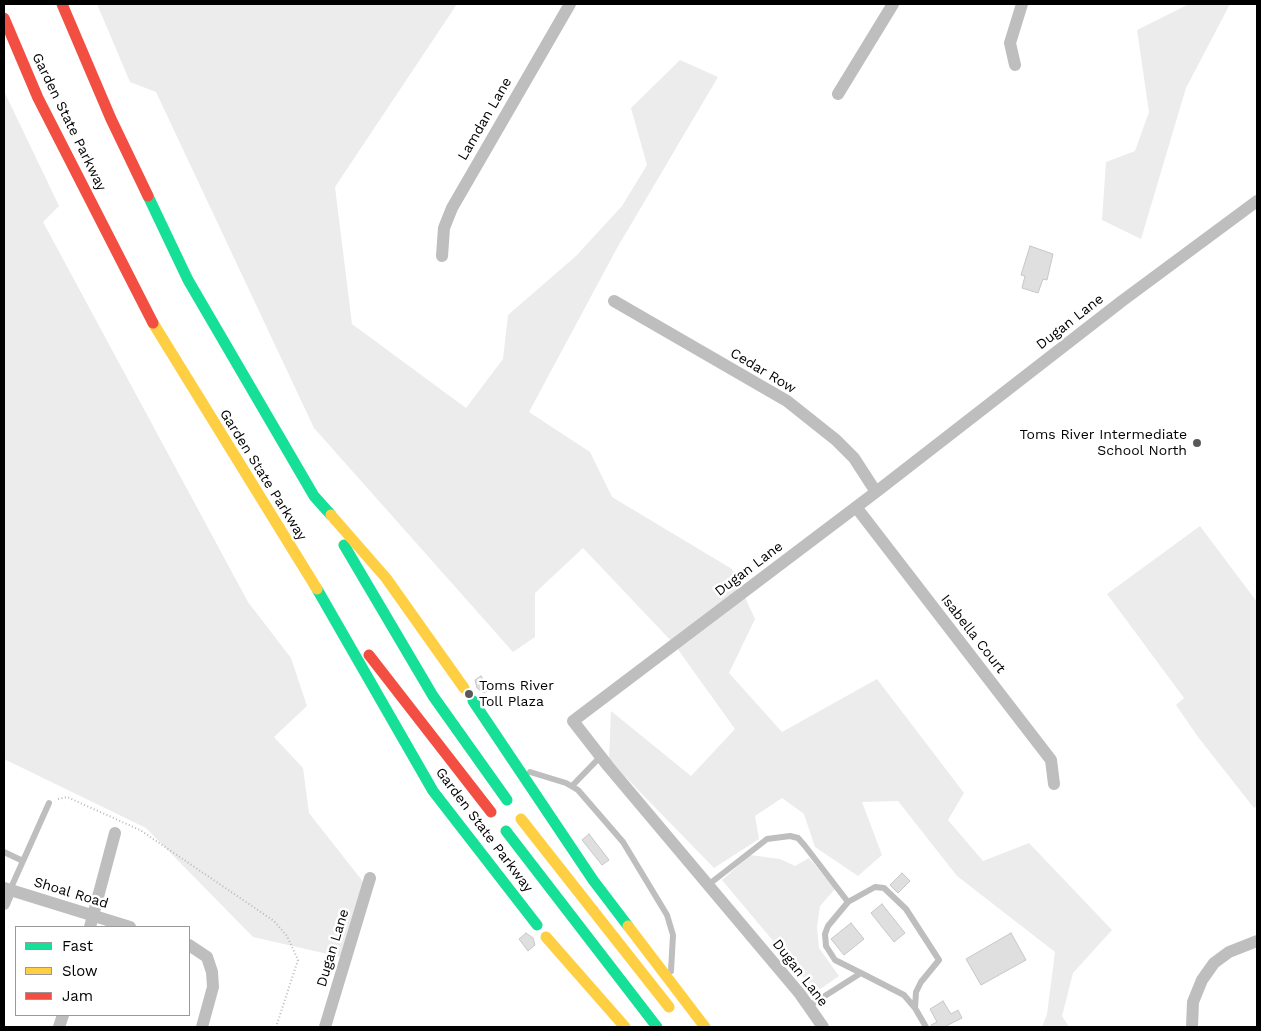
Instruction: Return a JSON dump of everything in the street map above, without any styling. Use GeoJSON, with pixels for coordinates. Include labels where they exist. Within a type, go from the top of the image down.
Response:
{"type":"FeatureCollection","features":[{"type":"Feature","properties":{"kind":"highway"},"geometry":{"type":"LineString","coordinates":[[62,4],[111,119],[188,280],[433,696],[507,800]]}},
{"type":"Feature","properties":{"kind":"highway","name":"Garden State Parkway"},"geometry":{"type":"LineString","coordinates":[[4,18],[38,98],[160,337],[321,595],[433,792],[537,925]]}},
{"type":"Feature","properties":{"kind":"highway"},"geometry":{"type":"LineString","coordinates":[[314,496],[386,578],[464,688]]}},
{"type":"Feature","properties":{"kind":"highway"},"geometry":{"type":"LineString","coordinates":[[321,595],[491,812]]}},
{"type":"Feature","properties":{"kind":"highway"},"geometry":{"type":"LineString","coordinates":[[473,701],[593,880],[705,1027]]}},
{"type":"Feature","properties":{"kind":"highway"},"geometry":{"type":"LineString","coordinates":[[521,819],[676,1016]]}},
{"type":"Feature","properties":{"kind":"highway"},"geometry":{"type":"LineString","coordinates":[[506,831],[658,1027]]}},
{"type":"Feature","properties":{"kind":"highway"},"geometry":{"type":"LineString","coordinates":[[546,937],[625,1027]]}},
{"type":"Feature","properties":{"kind":"street","name":"Lamdan Lane"},"geometry":{"type":"LineString","coordinates":[[442,256],[444,228],[452,208],[570,4]]}},
{"type":"Feature","properties":{"kind":"street"},"geometry":{"type":"LineString","coordinates":[[838,94],[893,4]]}},
{"type":"Feature","properties":{"kind":"street"},"geometry":{"type":"LineString","coordinates":[[1015,65],[1010,43],[1022,4]]}},
{"type":"Feature","properties":{"kind":"street","name":"Dugan Lane"},"geometry":{"type":"LineString","coordinates":[[823,1027],[809,1006],[600,756],[573,721],[856,508],[1122,300],[1257,201]]}},
{"type":"Feature","properties":{"kind":"street","name":"Cedar Row"},"geometry":{"type":"LineString","coordinates":[[614,301],[786,401],[854,458],[876,492]]}},
{"type":"Feature","properties":{"kind":"street","name":"Isabella Court"},"geometry":{"type":"LineString","coordinates":[[856,508],[1051,760],[1054,784]]}},
{"type":"Feature","properties":{"kind":"street"},"geometry":{"type":"LineString","coordinates":[[90,926],[115,833]]}},
{"type":"Feature","properties":{"kind":"street","name":"Dugan Lane"},"geometry":{"type":"LineString","coordinates":[[325,1027],[370,878]]}},
{"type":"Feature","properties":{"kind":"street"},"geometry":{"type":"LineString","coordinates":[[4,904],[7,889]]}},
{"type":"Feature","properties":{"kind":"street","name":"Shoal Road"},"geometry":{"type":"LineString","coordinates":[[7,889],[127,926]]}},
{"type":"Feature","properties":{"kind":"street"},"geometry":{"type":"LineString","coordinates":[[1192,1027],[1193,1002],[1202,980],[1214,963],[1229,952],[1257,940]]}},
{"type":"Feature","properties":{"kind":"street"},"geometry":{"type":"LineString","coordinates":[[190,945],[196,947],[207,957],[212,972],[212,987],[202,1027]]}},
{"type":"Feature","properties":{"kind":"lane"},"geometry":{"type":"LineString","coordinates":[[572,786],[600,756]]}},
{"type":"Feature","properties":{"kind":"lane"},"geometry":{"type":"LineString","coordinates":[[517,768],[572,786],[589,800],[623,842],[667,915],[673,936],[670,982]]}},
{"type":"Feature","properties":{"kind":"lane"},"geometry":{"type":"LineString","coordinates":[[7,889],[23,861],[49,803]]}},
{"type":"Feature","properties":{"kind":"lane"},"geometry":{"type":"LineString","coordinates":[[708,885],[767,839],[790,836],[798,838],[848,902]]}},
{"type":"Feature","properties":{"kind":"lane"},"geometry":{"type":"LineString","coordinates":[[4,852],[23,861]]}},
{"type":"Feature","properties":{"kind":"lane"},"geometry":{"type":"LineString","coordinates":[[916,1008],[916,992],[921,982],[939,960],[906,909],[884,888],[874,887],[848,902],[828,926],[825,934],[826,946],[835,960],[904,995],[916,1008],[926,1027]]}},
{"type":"Feature","properties":{"kind":"lane"},"geometry":{"type":"LineString","coordinates":[[809,1006],[861,973]]}},
{"type":"Feature","properties":{"kind":"path"},"geometry":{"type":"LineString","coordinates":[[49,803],[68,797],[140,830],[274,921],[287,936],[298,960],[276,1027]]}},
{"type":"Feature","properties":{"kind":"shaded area"},"geometry":{"type":"Polygon","coordinates":[[[97,4],[457,4],[335,187],[352,324],[466,408],[503,359],[508,315],[576,256],[622,206],[647,165],[631,108],[680,60],[718,77],[617,248],[529,412],[590,452],[612,497],[732,569],[755,619],[729,673],[782,732],[877,679],[964,793],[948,820],[983,861],[1029,843],[1112,930],[1073,973],[1062,1016],[1069,1027],[1042,1027],[1047,1014],[1055,952],[957,876],[898,801],[862,802],[882,855],[858,876],[815,847],[804,814],[782,798],[755,816],[759,839],[714,868],[609,760],[611,711],[691,776],[735,729],[674,644],[583,548],[535,593],[535,637],[513,652],[314,428],[156,92],[130,82],[97,4]]]}},
{"type":"Feature","properties":{"kind":"shaded area"},"geometry":{"type":"Polygon","coordinates":[[[1189,4],[1230,4],[1186,88],[1141,239],[1102,220],[1106,162],[1135,151],[1149,112],[1137,30],[1189,4]]]}},
{"type":"Feature","properties":{"kind":"shaded area"},"geometry":{"type":"Polygon","coordinates":[[[4,91],[59,206],[43,222],[248,602],[291,658],[307,706],[274,737],[303,768],[309,813],[364,883],[341,957],[253,937],[146,828],[4,759],[4,91]]]}},
{"type":"Feature","properties":{"kind":"shaded area"},"geometry":{"type":"Polygon","coordinates":[[[1200,526],[1257,602],[1257,806],[1254,808],[1198,737],[1176,705],[1184,698],[1107,594],[1200,526]]]}},
{"type":"Feature","properties":{"kind":"shaded area"},"geometry":{"type":"Polygon","coordinates":[[[750,855],[780,859],[795,866],[809,858],[835,889],[820,906],[817,927],[819,948],[839,976],[816,992],[722,880],[750,855]]]}},
{"type":"Feature","properties":{"kind":"building"},"geometry":{"type":"Polygon","coordinates":[[[1030,246],[1053,254],[1047,280],[1043,279],[1038,293],[1022,288],[1025,276],[1021,275],[1030,246]]]}},
{"type":"Feature","properties":{"kind":"building"},"geometry":{"type":"Polygon","coordinates":[[[481,676],[490,689],[484,693],[477,688],[475,680],[481,676]]]}},
{"type":"Feature","properties":{"kind":"building"},"geometry":{"type":"Polygon","coordinates":[[[589,834],[609,860],[602,865],[582,840],[589,834]]]}},
{"type":"Feature","properties":{"kind":"building"},"geometry":{"type":"Polygon","coordinates":[[[902,873],[910,881],[898,893],[890,885],[902,873]]]}},
{"type":"Feature","properties":{"kind":"building"},"geometry":{"type":"Polygon","coordinates":[[[882,904],[905,933],[894,942],[871,913],[882,904]]]}},
{"type":"Feature","properties":{"kind":"building"},"geometry":{"type":"Polygon","coordinates":[[[851,923],[864,939],[844,955],[831,939],[851,923]]]}},
{"type":"Feature","properties":{"kind":"building"},"geometry":{"type":"Polygon","coordinates":[[[526,933],[533,938],[535,945],[528,951],[519,939],[526,933]]]}},
{"type":"Feature","properties":{"kind":"building"},"geometry":{"type":"Polygon","coordinates":[[[1011,933],[1026,960],[981,985],[966,959],[1011,933]]]}},
{"type":"Feature","properties":{"kind":"building"},"geometry":{"type":"Polygon","coordinates":[[[943,1001],[951,1014],[958,1010],[962,1018],[944,1027],[932,1027],[931,1025],[937,1022],[930,1009],[943,1001]]]}},
{"type":"Feature","properties":{"kind":"traffic: fast"},"geometry":{"type":"LineString","coordinates":[[148,196],[188,280],[314,496],[331,515]]}},
{"type":"Feature","properties":{"kind":"traffic: fast"},"geometry":{"type":"LineString","coordinates":[[344,545],[433,696],[507,800]]}},
{"type":"Feature","properties":{"kind":"traffic: fast"},"geometry":{"type":"LineString","coordinates":[[317,589],[433,791],[537,925]]}},
{"type":"Feature","properties":{"kind":"traffic: fast"},"geometry":{"type":"LineString","coordinates":[[473,701],[593,880],[628,926]]}},
{"type":"Feature","properties":{"kind":"traffic: fast"},"geometry":{"type":"LineString","coordinates":[[506,831],[657,1027]]}},
{"type":"Feature","properties":{"kind":"traffic: slow"},"geometry":{"type":"LineString","coordinates":[[153,323],[317,589]]}},
{"type":"Feature","properties":{"kind":"traffic: slow"},"geometry":{"type":"LineString","coordinates":[[331,515],[386,578],[464,688]]}},
{"type":"Feature","properties":{"kind":"traffic: slow"},"geometry":{"type":"LineString","coordinates":[[521,819],[669,1007]]}},
{"type":"Feature","properties":{"kind":"traffic: slow"},"geometry":{"type":"LineString","coordinates":[[628,926],[705,1027]]}},
{"type":"Feature","properties":{"kind":"traffic: slow"},"geometry":{"type":"LineString","coordinates":[[546,937],[625,1027]]}},
{"type":"Feature","properties":{"kind":"traffic: jam"},"geometry":{"type":"LineString","coordinates":[[62,4],[111,119],[148,196]]}},
{"type":"Feature","properties":{"kind":"traffic: jam"},"geometry":{"type":"LineString","coordinates":[[4,18],[38,98],[153,323]]}},
{"type":"Feature","properties":{"kind":"traffic: jam"},"geometry":{"type":"LineString","coordinates":[[369,655],[491,812]]}},
{"type":"Feature","properties":{"kind":"place","name":"Toms River Intermediate School North"},"geometry":{"type":"Point","coordinates":[1197,443]}},
{"type":"Feature","properties":{"kind":"place","name":"Toms River Toll Plaza"},"geometry":{"type":"Point","coordinates":[469,694]}}]}
